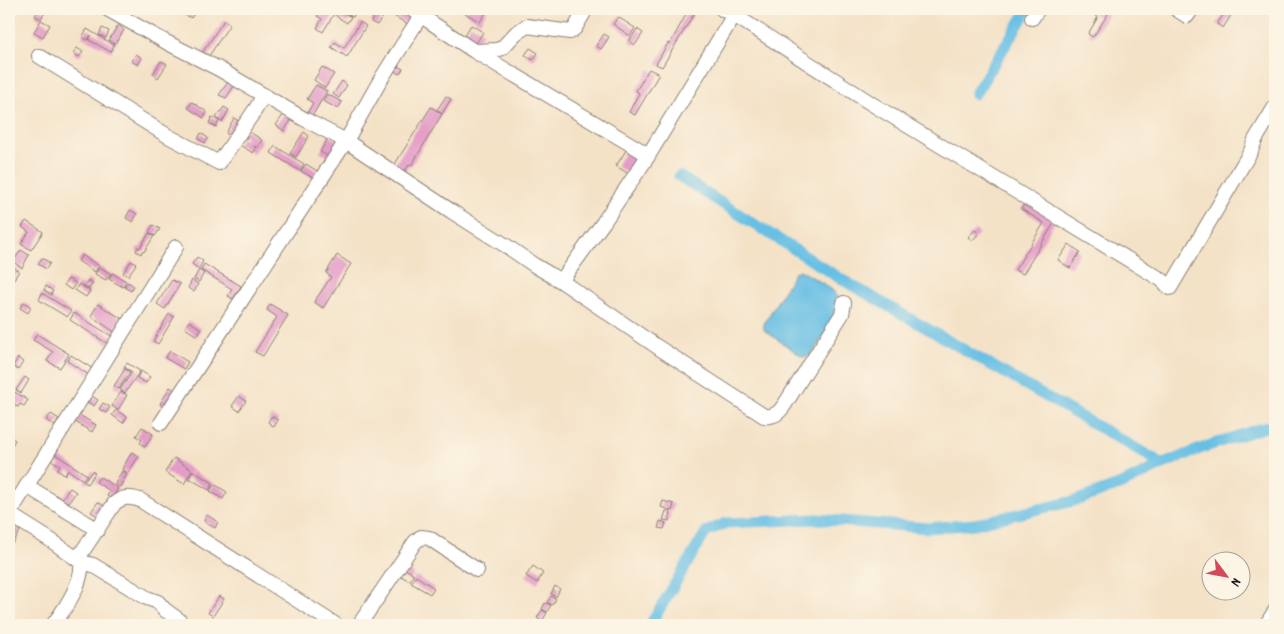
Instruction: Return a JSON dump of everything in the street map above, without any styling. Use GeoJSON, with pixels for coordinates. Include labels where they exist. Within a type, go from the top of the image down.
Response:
{"type":"FeatureCollection","features":[{"type":"Feature","properties":{"kind":"street"},"geometry":{"type":"LineString","coordinates":[[107,9],[219,69],[346,141],[764,416],[773,416],[779,413],[842,314],[844,303]]}},
{"type":"Feature","properties":{"kind":"street"},"geometry":{"type":"LineString","coordinates":[[474,51],[502,48],[516,33],[527,26],[570,32],[575,28],[586,9]]}},
{"type":"Feature","properties":{"kind":"street"},"geometry":{"type":"LineString","coordinates":[[1176,9],[1187,16],[1192,9]]}},
{"type":"Feature","properties":{"kind":"street"},"geometry":{"type":"LineString","coordinates":[[161,423],[346,141],[419,11],[474,51],[648,156]]}},
{"type":"Feature","properties":{"kind":"street"},"geometry":{"type":"LineString","coordinates":[[561,281],[648,156],[731,11],[872,104],[1162,280],[1170,288],[1251,152],[1255,140],[1275,107]]}},
{"type":"Feature","properties":{"kind":"street"},"geometry":{"type":"LineString","coordinates":[[39,56],[168,136],[218,163],[264,95]]}},
{"type":"Feature","properties":{"kind":"street"},"geometry":{"type":"LineString","coordinates":[[176,247],[9,514],[80,560],[92,565],[147,598],[158,602],[165,610],[179,620]]}},
{"type":"Feature","properties":{"kind":"street"},"geometry":{"type":"LineString","coordinates":[[27,486],[98,530]]}},
{"type":"Feature","properties":{"kind":"street"},"geometry":{"type":"LineString","coordinates":[[53,625],[79,580],[82,568],[80,560],[114,504],[120,499],[127,497],[140,500],[336,625]]}},
{"type":"Feature","properties":{"kind":"street"},"geometry":{"type":"LineString","coordinates":[[359,625],[414,542],[421,537],[429,538],[477,570]]}},
{"type":"Feature","properties":{"kind":"street"},"geometry":{"type":"LineString","coordinates":[[1266,625],[1275,611]]}},
{"type":"Feature","properties":{"kind":"water"},"geometry":{"type":"Polygon","coordinates":[[[800,270],[829,288],[836,294],[839,300],[835,316],[826,334],[811,355],[803,357],[764,330],[764,324],[795,272],[800,270]]]}},
{"type":"Feature","properties":{"kind":"building"},"geometry":{"type":"Polygon","coordinates":[[[39,9],[45,12],[41,19],[35,16],[39,9]]]}},
{"type":"Feature","properties":{"kind":"building"},"geometry":{"type":"Polygon","coordinates":[[[188,9],[197,9],[191,18],[184,14],[188,9]]]}},
{"type":"Feature","properties":{"kind":"building"},"geometry":{"type":"Polygon","coordinates":[[[322,9],[337,9],[323,32],[317,28],[322,19],[317,16],[322,9]]]}},
{"type":"Feature","properties":{"kind":"building"},"geometry":{"type":"Polygon","coordinates":[[[350,9],[356,12],[353,17],[347,14],[350,9]]]}},
{"type":"Feature","properties":{"kind":"building"},"geometry":{"type":"Polygon","coordinates":[[[367,9],[376,9],[372,17],[365,13],[367,9]]]}},
{"type":"Feature","properties":{"kind":"building"},"geometry":{"type":"Polygon","coordinates":[[[379,9],[385,13],[377,25],[371,22],[379,9]]]}},
{"type":"Feature","properties":{"kind":"building"},"geometry":{"type":"Polygon","coordinates":[[[389,9],[404,9],[415,16],[409,25],[387,12],[389,9]]]}},
{"type":"Feature","properties":{"kind":"building"},"geometry":{"type":"Polygon","coordinates":[[[467,9],[488,9],[480,22],[465,13],[467,9]]]}},
{"type":"Feature","properties":{"kind":"building"},"geometry":{"type":"Polygon","coordinates":[[[689,9],[697,9],[662,67],[656,64],[668,43],[670,44],[689,9]]]}},
{"type":"Feature","properties":{"kind":"building"},"geometry":{"type":"Polygon","coordinates":[[[1085,9],[1101,9],[1108,14],[1093,37],[1088,34],[1098,17],[1085,9]]]}},
{"type":"Feature","properties":{"kind":"building"},"geometry":{"type":"Polygon","coordinates":[[[1227,9],[1235,9],[1223,28],[1217,24],[1227,9]]]}},
{"type":"Feature","properties":{"kind":"building"},"geometry":{"type":"Polygon","coordinates":[[[339,10],[351,17],[347,23],[336,16],[339,10]]]}},
{"type":"Feature","properties":{"kind":"building"},"geometry":{"type":"Polygon","coordinates":[[[618,17],[635,28],[630,36],[613,24],[618,17]]]}},
{"type":"Feature","properties":{"kind":"building"},"geometry":{"type":"Polygon","coordinates":[[[41,20],[50,25],[43,37],[34,32],[41,20]]]}},
{"type":"Feature","properties":{"kind":"building"},"geometry":{"type":"Polygon","coordinates":[[[224,20],[230,24],[207,59],[201,55],[224,20]]]}},
{"type":"Feature","properties":{"kind":"building"},"geometry":{"type":"Polygon","coordinates":[[[360,22],[366,26],[347,57],[331,47],[335,42],[344,48],[360,22]]]}},
{"type":"Feature","properties":{"kind":"building"},"geometry":{"type":"Polygon","coordinates":[[[118,25],[124,30],[115,44],[109,40],[118,25]]]}},
{"type":"Feature","properties":{"kind":"building"},"geometry":{"type":"Polygon","coordinates":[[[471,25],[483,32],[475,45],[463,38],[471,25]]]}},
{"type":"Feature","properties":{"kind":"building"},"geometry":{"type":"Polygon","coordinates":[[[102,28],[109,31],[106,38],[99,35],[102,28]]]}},
{"type":"Feature","properties":{"kind":"building"},"geometry":{"type":"Polygon","coordinates":[[[87,29],[114,45],[111,52],[89,40],[91,35],[88,40],[82,37],[87,29]]]}},
{"type":"Feature","properties":{"kind":"building"},"geometry":{"type":"Polygon","coordinates":[[[637,29],[643,33],[635,45],[629,41],[637,29]]]}},
{"type":"Feature","properties":{"kind":"building"},"geometry":{"type":"Polygon","coordinates":[[[604,34],[609,37],[601,49],[596,46],[604,34]]]}},
{"type":"Feature","properties":{"kind":"building"},"geometry":{"type":"Polygon","coordinates":[[[77,48],[83,52],[79,57],[73,53],[77,48]]]}},
{"type":"Feature","properties":{"kind":"building"},"geometry":{"type":"Polygon","coordinates":[[[530,48],[538,53],[533,60],[525,55],[530,48]]]}},
{"type":"Feature","properties":{"kind":"building"},"geometry":{"type":"Polygon","coordinates":[[[136,54],[142,58],[138,65],[131,61],[136,54]]]}},
{"type":"Feature","properties":{"kind":"building"},"geometry":{"type":"Polygon","coordinates":[[[161,61],[167,64],[158,78],[153,74],[161,61]]]}},
{"type":"Feature","properties":{"kind":"building"},"geometry":{"type":"Polygon","coordinates":[[[393,63],[403,69],[399,74],[390,68],[393,63]]]}},
{"type":"Feature","properties":{"kind":"building"},"geometry":{"type":"Polygon","coordinates":[[[322,67],[334,74],[325,88],[314,80],[322,67]]]}},
{"type":"Feature","properties":{"kind":"building"},"geometry":{"type":"Polygon","coordinates":[[[649,69],[659,74],[635,115],[629,112],[639,93],[636,91],[649,69]]]}},
{"type":"Feature","properties":{"kind":"building"},"geometry":{"type":"Polygon","coordinates":[[[230,79],[236,83],[226,98],[219,95],[230,79]]]}},
{"type":"Feature","properties":{"kind":"building"},"geometry":{"type":"Polygon","coordinates":[[[342,81],[347,85],[339,98],[333,94],[342,81]]]}},
{"type":"Feature","properties":{"kind":"building"},"geometry":{"type":"Polygon","coordinates":[[[316,85],[327,91],[311,118],[306,115],[313,103],[307,99],[316,85]]]}},
{"type":"Feature","properties":{"kind":"building"},"geometry":{"type":"Polygon","coordinates":[[[327,94],[342,102],[338,109],[323,101],[327,94]]]}},
{"type":"Feature","properties":{"kind":"building"},"geometry":{"type":"Polygon","coordinates":[[[446,96],[451,99],[442,114],[437,110],[446,96]]]}},
{"type":"Feature","properties":{"kind":"building"},"geometry":{"type":"Polygon","coordinates":[[[192,102],[207,112],[204,118],[188,108],[192,102]]]}},
{"type":"Feature","properties":{"kind":"building"},"geometry":{"type":"Polygon","coordinates":[[[224,107],[229,110],[222,122],[216,118],[224,107]]]}},
{"type":"Feature","properties":{"kind":"building"},"geometry":{"type":"Polygon","coordinates":[[[431,107],[442,114],[411,166],[409,165],[403,174],[393,167],[431,107]]]}},
{"type":"Feature","properties":{"kind":"building"},"geometry":{"type":"Polygon","coordinates":[[[284,114],[292,119],[284,131],[276,125],[284,114]]]}},
{"type":"Feature","properties":{"kind":"building"},"geometry":{"type":"Polygon","coordinates":[[[212,117],[219,121],[216,127],[209,123],[212,117]]]}},
{"type":"Feature","properties":{"kind":"building"},"geometry":{"type":"Polygon","coordinates":[[[234,118],[240,122],[231,138],[226,133],[234,118]]]}},
{"type":"Feature","properties":{"kind":"building"},"geometry":{"type":"Polygon","coordinates":[[[244,128],[262,140],[257,148],[254,146],[256,149],[253,153],[238,144],[242,138],[245,140],[247,137],[241,134],[244,128]]]}},
{"type":"Feature","properties":{"kind":"building"},"geometry":{"type":"Polygon","coordinates":[[[304,132],[309,136],[296,157],[290,153],[304,132]]]}},
{"type":"Feature","properties":{"kind":"building"},"geometry":{"type":"Polygon","coordinates":[[[201,133],[208,138],[205,143],[198,139],[201,133]]]}},
{"type":"Feature","properties":{"kind":"building"},"geometry":{"type":"Polygon","coordinates":[[[329,136],[341,143],[332,158],[320,152],[329,136]]]}},
{"type":"Feature","properties":{"kind":"building"},"geometry":{"type":"Polygon","coordinates":[[[275,146],[304,164],[300,171],[271,153],[275,146]]]}},
{"type":"Feature","properties":{"kind":"building"},"geometry":{"type":"Polygon","coordinates":[[[627,149],[639,157],[629,174],[616,166],[627,149]]]}},
{"type":"Feature","properties":{"kind":"building"},"geometry":{"type":"Polygon","coordinates":[[[306,164],[319,172],[315,179],[301,171],[306,164]]]}},
{"type":"Feature","properties":{"kind":"building"},"geometry":{"type":"Polygon","coordinates":[[[1026,202],[1056,220],[1023,274],[1015,270],[1044,223],[1021,209],[1026,202]]]}},
{"type":"Feature","properties":{"kind":"building"},"geometry":{"type":"Polygon","coordinates":[[[130,210],[137,214],[133,222],[126,218],[130,210]]]}},
{"type":"Feature","properties":{"kind":"building"},"geometry":{"type":"Polygon","coordinates":[[[26,221],[43,232],[31,250],[21,244],[29,232],[22,227],[26,221]]]}},
{"type":"Feature","properties":{"kind":"building"},"geometry":{"type":"Polygon","coordinates":[[[153,225],[160,229],[155,236],[149,232],[153,225]]]}},
{"type":"Feature","properties":{"kind":"building"},"geometry":{"type":"Polygon","coordinates":[[[975,230],[979,233],[972,241],[968,237],[975,230]]]}},
{"type":"Feature","properties":{"kind":"building"},"geometry":{"type":"Polygon","coordinates":[[[149,233],[154,236],[141,254],[136,251],[149,233]]]}},
{"type":"Feature","properties":{"kind":"building"},"geometry":{"type":"Polygon","coordinates":[[[1069,244],[1080,252],[1070,268],[1058,260],[1069,244]]]}},
{"type":"Feature","properties":{"kind":"building"},"geometry":{"type":"Polygon","coordinates":[[[21,250],[29,255],[22,268],[13,262],[21,250]]]}},
{"type":"Feature","properties":{"kind":"building"},"geometry":{"type":"Polygon","coordinates":[[[82,255],[99,266],[95,272],[78,261],[82,255]]]}},
{"type":"Feature","properties":{"kind":"building"},"geometry":{"type":"Polygon","coordinates":[[[337,255],[351,264],[323,308],[314,302],[331,277],[326,273],[337,255]]]}},
{"type":"Feature","properties":{"kind":"building"},"geometry":{"type":"Polygon","coordinates":[[[197,257],[203,261],[199,269],[192,264],[197,257]]]}},
{"type":"Feature","properties":{"kind":"building"},"geometry":{"type":"Polygon","coordinates":[[[42,258],[50,263],[46,269],[38,264],[42,258]]]}},
{"type":"Feature","properties":{"kind":"building"},"geometry":{"type":"Polygon","coordinates":[[[131,261],[136,264],[128,276],[123,273],[131,261]]]}},
{"type":"Feature","properties":{"kind":"building"},"geometry":{"type":"Polygon","coordinates":[[[204,264],[241,286],[233,299],[228,296],[232,289],[201,270],[204,264]]]}},
{"type":"Feature","properties":{"kind":"building"},"geometry":{"type":"Polygon","coordinates":[[[9,265],[19,271],[9,287],[9,265]]]}},
{"type":"Feature","properties":{"kind":"building"},"geometry":{"type":"Polygon","coordinates":[[[100,267],[111,274],[106,280],[95,274],[100,267]]]}},
{"type":"Feature","properties":{"kind":"building"},"geometry":{"type":"Polygon","coordinates":[[[199,270],[204,273],[199,282],[194,279],[199,270]]]}},
{"type":"Feature","properties":{"kind":"building"},"geometry":{"type":"Polygon","coordinates":[[[112,273],[126,281],[123,287],[109,279],[112,273]]]}},
{"type":"Feature","properties":{"kind":"building"},"geometry":{"type":"Polygon","coordinates":[[[68,279],[76,283],[71,290],[64,285],[68,279]]]}},
{"type":"Feature","properties":{"kind":"building"},"geometry":{"type":"Polygon","coordinates":[[[88,280],[93,283],[89,289],[84,286],[88,280]]]}},
{"type":"Feature","properties":{"kind":"building"},"geometry":{"type":"Polygon","coordinates":[[[172,280],[180,284],[165,309],[157,304],[172,280]]]}},
{"type":"Feature","properties":{"kind":"building"},"geometry":{"type":"Polygon","coordinates":[[[192,280],[198,284],[194,292],[188,288],[192,280]]]}},
{"type":"Feature","properties":{"kind":"building"},"geometry":{"type":"Polygon","coordinates":[[[128,282],[134,286],[131,291],[124,287],[128,282]]]}},
{"type":"Feature","properties":{"kind":"building"},"geometry":{"type":"Polygon","coordinates":[[[79,284],[90,291],[86,297],[75,290],[79,284]]]}},
{"type":"Feature","properties":{"kind":"building"},"geometry":{"type":"Polygon","coordinates":[[[46,286],[53,291],[51,295],[44,290],[46,286]]]}},
{"type":"Feature","properties":{"kind":"building"},"geometry":{"type":"Polygon","coordinates":[[[42,293],[71,311],[67,317],[39,300],[42,293]]]}},
{"type":"Feature","properties":{"kind":"building"},"geometry":{"type":"Polygon","coordinates":[[[24,302],[31,307],[28,313],[20,308],[24,302]]]}},
{"type":"Feature","properties":{"kind":"building"},"geometry":{"type":"Polygon","coordinates":[[[98,304],[124,320],[116,333],[91,316],[98,304]]]}},
{"type":"Feature","properties":{"kind":"building"},"geometry":{"type":"Polygon","coordinates":[[[270,304],[288,315],[263,356],[255,352],[277,317],[267,310],[270,304]]]}},
{"type":"Feature","properties":{"kind":"building"},"geometry":{"type":"Polygon","coordinates":[[[74,313],[113,337],[108,344],[70,320],[74,313]]]}},
{"type":"Feature","properties":{"kind":"building"},"geometry":{"type":"Polygon","coordinates":[[[169,314],[174,317],[158,344],[153,341],[169,314]]]}},
{"type":"Feature","properties":{"kind":"building"},"geometry":{"type":"Polygon","coordinates":[[[189,321],[201,329],[197,336],[185,328],[189,321]]]}},
{"type":"Feature","properties":{"kind":"building"},"geometry":{"type":"Polygon","coordinates":[[[37,334],[69,354],[60,368],[47,361],[53,352],[33,340],[37,334]]]}},
{"type":"Feature","properties":{"kind":"building"},"geometry":{"type":"Polygon","coordinates":[[[170,351],[188,362],[184,369],[165,358],[170,351]]]}},
{"type":"Feature","properties":{"kind":"building"},"geometry":{"type":"Polygon","coordinates":[[[71,355],[93,369],[89,375],[67,361],[71,355]]]}},
{"type":"Feature","properties":{"kind":"building"},"geometry":{"type":"Polygon","coordinates":[[[18,358],[23,362],[18,370],[13,366],[18,358]]]}},
{"type":"Feature","properties":{"kind":"building"},"geometry":{"type":"Polygon","coordinates":[[[127,363],[140,371],[125,393],[120,390],[132,372],[124,367],[127,363]]]}},
{"type":"Feature","properties":{"kind":"building"},"geometry":{"type":"Polygon","coordinates":[[[125,369],[130,372],[119,389],[114,386],[125,369]]]}},
{"type":"Feature","properties":{"kind":"building"},"geometry":{"type":"Polygon","coordinates":[[[141,371],[150,377],[146,383],[137,378],[141,371]]]}},
{"type":"Feature","properties":{"kind":"building"},"geometry":{"type":"Polygon","coordinates":[[[25,377],[29,380],[21,393],[16,390],[25,377]]]}},
{"type":"Feature","properties":{"kind":"building"},"geometry":{"type":"Polygon","coordinates":[[[170,387],[176,391],[165,408],[160,404],[170,387]]]}},
{"type":"Feature","properties":{"kind":"building"},"geometry":{"type":"Polygon","coordinates":[[[13,391],[28,400],[24,406],[20,404],[18,407],[9,402],[13,391]]]}},
{"type":"Feature","properties":{"kind":"building"},"geometry":{"type":"Polygon","coordinates":[[[121,392],[127,395],[118,410],[112,406],[121,392]]]}},
{"type":"Feature","properties":{"kind":"building"},"geometry":{"type":"Polygon","coordinates":[[[87,393],[98,400],[94,406],[83,399],[87,393]]]}},
{"type":"Feature","properties":{"kind":"building"},"geometry":{"type":"Polygon","coordinates":[[[239,396],[246,401],[239,411],[232,406],[239,396]]]}},
{"type":"Feature","properties":{"kind":"building"},"geometry":{"type":"Polygon","coordinates":[[[103,403],[110,407],[106,413],[99,409],[103,403]]]}},
{"type":"Feature","properties":{"kind":"building"},"geometry":{"type":"Polygon","coordinates":[[[116,410],[127,417],[123,423],[112,415],[116,410]]]}},
{"type":"Feature","properties":{"kind":"building"},"geometry":{"type":"Polygon","coordinates":[[[76,413],[96,425],[92,432],[72,420],[76,413]]]}},
{"type":"Feature","properties":{"kind":"building"},"geometry":{"type":"Polygon","coordinates":[[[51,414],[59,419],[55,426],[46,420],[51,414]]]}},
{"type":"Feature","properties":{"kind":"building"},"geometry":{"type":"Polygon","coordinates":[[[272,416],[278,420],[274,427],[268,422],[272,416]]]}},
{"type":"Feature","properties":{"kind":"building"},"geometry":{"type":"Polygon","coordinates":[[[142,427],[153,434],[145,447],[140,443],[142,440],[136,436],[142,427]]]}},
{"type":"Feature","properties":{"kind":"building"},"geometry":{"type":"Polygon","coordinates":[[[9,436],[15,440],[11,447],[9,445],[9,436]]]}},
{"type":"Feature","properties":{"kind":"building"},"geometry":{"type":"Polygon","coordinates":[[[52,452],[87,475],[83,480],[68,470],[65,475],[57,470],[60,465],[51,460],[46,468],[43,466],[52,452]]]}},
{"type":"Feature","properties":{"kind":"building"},"geometry":{"type":"Polygon","coordinates":[[[132,452],[139,456],[128,473],[122,469],[132,452]]]}},
{"type":"Feature","properties":{"kind":"building"},"geometry":{"type":"Polygon","coordinates":[[[174,458],[192,470],[184,484],[165,472],[174,458]]]}},
{"type":"Feature","properties":{"kind":"building"},"geometry":{"type":"Polygon","coordinates":[[[92,471],[95,473],[87,484],[84,482],[92,471]]]}},
{"type":"Feature","properties":{"kind":"building"},"geometry":{"type":"Polygon","coordinates":[[[122,471],[127,474],[120,487],[115,484],[122,471]]]}},
{"type":"Feature","properties":{"kind":"building"},"geometry":{"type":"Polygon","coordinates":[[[193,471],[213,483],[209,490],[189,478],[193,471]]]}},
{"type":"Feature","properties":{"kind":"building"},"geometry":{"type":"Polygon","coordinates":[[[100,477],[118,488],[112,499],[107,496],[110,491],[96,482],[100,477]]]}},
{"type":"Feature","properties":{"kind":"building"},"geometry":{"type":"Polygon","coordinates":[[[214,484],[227,492],[223,499],[210,491],[214,484]]]}},
{"type":"Feature","properties":{"kind":"building"},"geometry":{"type":"Polygon","coordinates":[[[70,488],[76,492],[67,505],[61,500],[70,488]]]}},
{"type":"Feature","properties":{"kind":"building"},"geometry":{"type":"Polygon","coordinates":[[[663,501],[674,504],[672,511],[661,507],[663,501]]]}},
{"type":"Feature","properties":{"kind":"building"},"geometry":{"type":"Polygon","coordinates":[[[98,502],[106,507],[100,517],[91,512],[98,502]]]}},
{"type":"Feature","properties":{"kind":"building"},"geometry":{"type":"Polygon","coordinates":[[[666,511],[671,512],[669,521],[663,520],[666,511]]]}},
{"type":"Feature","properties":{"kind":"building"},"geometry":{"type":"Polygon","coordinates":[[[207,515],[218,522],[215,528],[204,521],[207,515]]]}},
{"type":"Feature","properties":{"kind":"building"},"geometry":{"type":"Polygon","coordinates":[[[660,521],[666,523],[664,529],[658,528],[660,521]]]}},
{"type":"Feature","properties":{"kind":"building"},"geometry":{"type":"Polygon","coordinates":[[[10,524],[20,531],[13,543],[9,540],[10,524]]]}},
{"type":"Feature","properties":{"kind":"building"},"geometry":{"type":"Polygon","coordinates":[[[533,566],[543,573],[537,583],[526,576],[533,566]]]}},
{"type":"Feature","properties":{"kind":"building"},"geometry":{"type":"Polygon","coordinates":[[[401,567],[414,574],[410,581],[397,574],[401,567]]]}},
{"type":"Feature","properties":{"kind":"building"},"geometry":{"type":"Polygon","coordinates":[[[416,576],[434,588],[430,594],[411,583],[416,576]]]}},
{"type":"Feature","properties":{"kind":"building"},"geometry":{"type":"Polygon","coordinates":[[[555,586],[560,589],[556,597],[551,594],[555,586]]]}},
{"type":"Feature","properties":{"kind":"building"},"geometry":{"type":"Polygon","coordinates":[[[219,596],[224,599],[213,616],[208,613],[219,596]]]}},
{"type":"Feature","properties":{"kind":"building"},"geometry":{"type":"Polygon","coordinates":[[[551,596],[556,599],[552,605],[547,602],[551,596]]]}},
{"type":"Feature","properties":{"kind":"building"},"geometry":{"type":"Polygon","coordinates":[[[545,603],[551,605],[547,612],[542,609],[545,603]]]}},
{"type":"Feature","properties":{"kind":"building"},"geometry":{"type":"Polygon","coordinates":[[[542,610],[547,613],[542,621],[537,618],[542,610]]]}},
{"type":"Feature","properties":{"kind":"waterway"},"geometry":{"type":"LineString","coordinates":[[975,94],[1028,9]]}},
{"type":"Feature","properties":{"kind":"waterway"},"geometry":{"type":"LineString","coordinates":[[679,176],[841,279],[1163,464]]}},
{"type":"Feature","properties":{"kind":"waterway"},"geometry":{"type":"LineString","coordinates":[[650,625],[706,532],[726,523],[816,519],[928,528],[975,524],[1078,500],[1124,483],[1163,464],[1205,447],[1275,425]]}}]}
